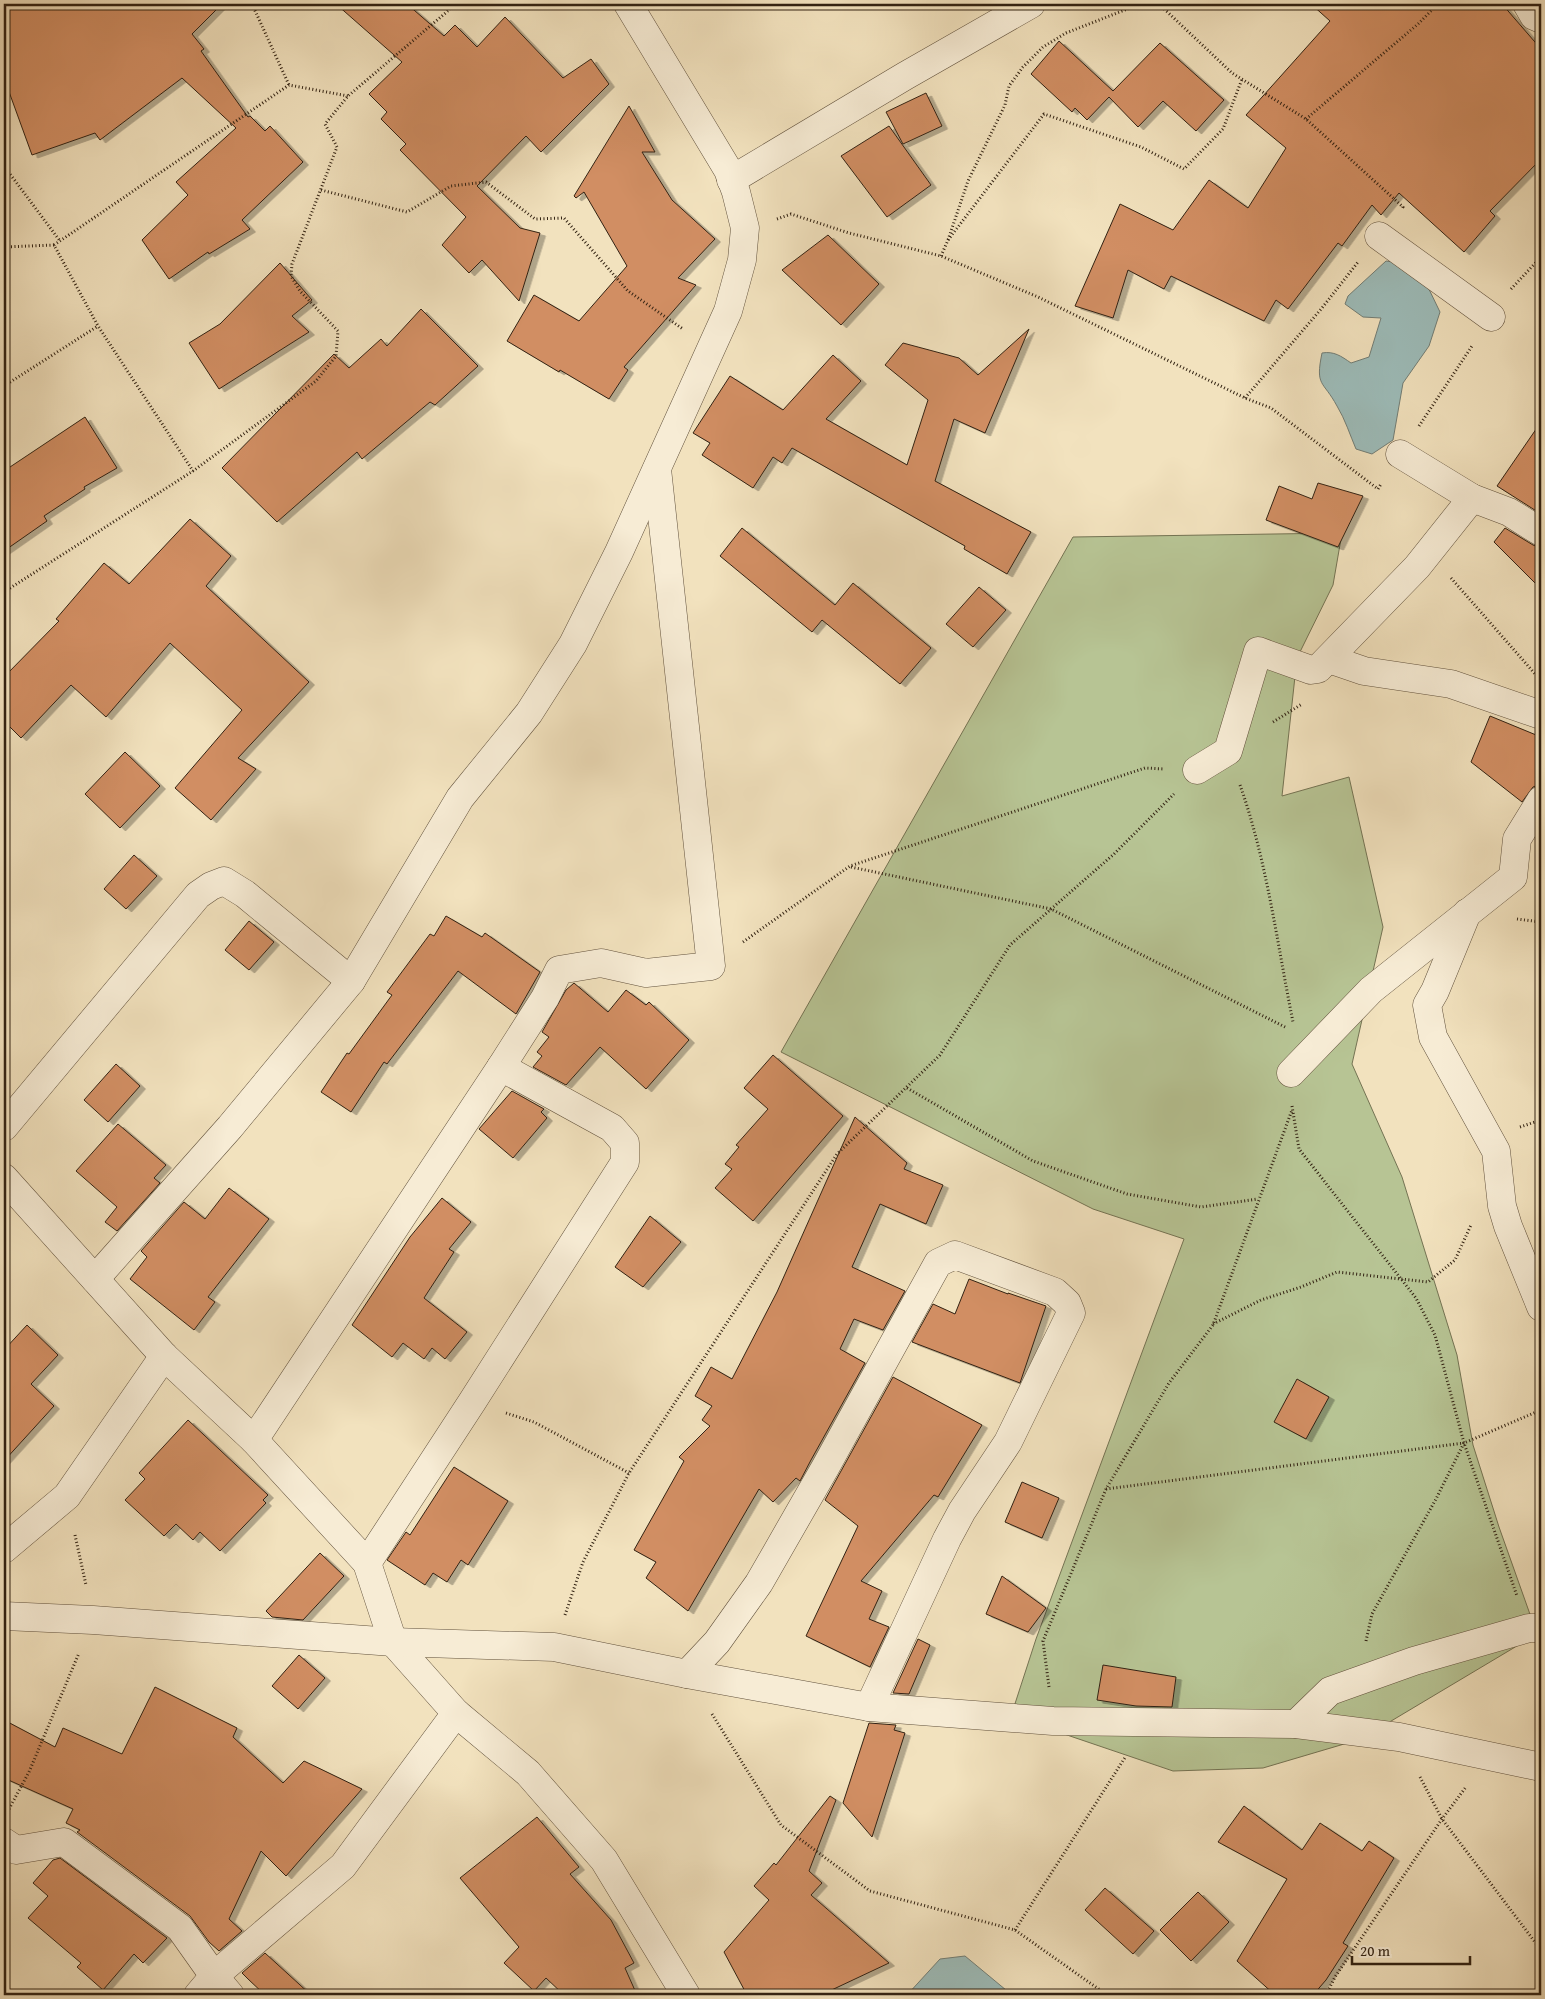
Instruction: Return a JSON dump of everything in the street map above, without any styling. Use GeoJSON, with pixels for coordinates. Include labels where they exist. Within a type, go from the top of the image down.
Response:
{"type":"FeatureCollection","features":[{"type":"Feature","properties":{"kind":"street"},"geometry":{"type":"LineString","coordinates":[[95,1279],[230,1127],[351,981],[460,798],[529,713],[573,644],[618,552],[728,311],[742,260],[745,228],[736,192],[728,170],[628,4]]}},
{"type":"Feature","properties":{"kind":"street"},"geometry":{"type":"LineString","coordinates":[[731,180],[905,76],[1031,4]]}},
{"type":"Feature","properties":{"kind":"street"},"geometry":{"type":"LineString","coordinates":[[1527,4],[1534,16],[1541,19]]}},
{"type":"Feature","properties":{"kind":"street"},"geometry":{"type":"LineString","coordinates":[[1379,236],[1491,317]]}},
{"type":"Feature","properties":{"kind":"street"},"geometry":{"type":"LineString","coordinates":[[1400,454],[1472,498],[1509,512],[1541,532]]}},
{"type":"Feature","properties":{"kind":"street"},"geometry":{"type":"LineString","coordinates":[[254,1440],[501,1067],[545,998],[559,970],[601,963],[646,973],[711,966],[656,468]]}},
{"type":"Feature","properties":{"kind":"street"},"geometry":{"type":"LineString","coordinates":[[1198,770],[1228,751],[1258,651],[1311,670],[1318,669],[1391,596],[1417,567],[1472,498]]}},
{"type":"Feature","properties":{"kind":"street"},"geometry":{"type":"LineString","coordinates":[[1329,659],[1364,671],[1451,684],[1541,715]]}},
{"type":"Feature","properties":{"kind":"street"},"geometry":{"type":"LineString","coordinates":[[1291,1073],[1371,990],[1513,877],[1517,839],[1541,800]]}},
{"type":"Feature","properties":{"kind":"street"},"geometry":{"type":"LineString","coordinates":[[4,1127],[198,895],[210,886],[224,881],[245,894],[351,981]]}},
{"type":"Feature","properties":{"kind":"street"},"geometry":{"type":"LineString","coordinates":[[1467,913],[1435,991],[1427,1005],[1429,1019],[1433,1037],[1496,1151],[1502,1206],[1541,1307]]}},
{"type":"Feature","properties":{"kind":"street"},"geometry":{"type":"LineString","coordinates":[[366,1563],[472,1402],[625,1162],[625,1143],[612,1128],[501,1067]]}},
{"type":"Feature","properties":{"kind":"street"},"geometry":{"type":"LineString","coordinates":[[4,1178],[164,1356],[254,1440],[366,1563],[393,1642],[456,1713],[528,1773],[604,1860],[686,1995]]}},
{"type":"Feature","properties":{"kind":"street"},"geometry":{"type":"LineString","coordinates":[[688,1674],[717,1642],[759,1583],[938,1263],[955,1255],[1055,1292],[1067,1303],[1071,1313],[1008,1442],[962,1511],[947,1539],[869,1707]]}},
{"type":"Feature","properties":{"kind":"street"},"geometry":{"type":"LineString","coordinates":[[4,1549],[67,1496],[164,1356]]}},
{"type":"Feature","properties":{"kind":"street"},"geometry":{"type":"LineString","coordinates":[[4,1616],[93,1620],[393,1642],[554,1647],[869,1707],[1053,1721],[1296,1724],[1399,1737],[1541,1767]]}},
{"type":"Feature","properties":{"kind":"street"},"geometry":{"type":"LineString","coordinates":[[1296,1724],[1330,1691],[1414,1660],[1535,1628]]}},
{"type":"Feature","properties":{"kind":"street"},"geometry":{"type":"LineString","coordinates":[[4,1842],[16,1850],[64,1842],[180,1928],[214,1989],[343,1866],[456,1713]]}},
{"type":"Feature","properties":{"kind":"path"},"geometry":{"type":"LineString","coordinates":[[252,4],[289,86]]}},
{"type":"Feature","properties":{"kind":"path"},"geometry":{"type":"LineString","coordinates":[[4,592],[193,471],[316,381],[336,356],[338,331],[300,291],[291,276],[292,264],[337,147],[325,124],[348,96],[456,4]]}},
{"type":"Feature","properties":{"kind":"path"},"geometry":{"type":"LineString","coordinates":[[940,256],[948,240],[968,181],[1005,105],[1009,86],[1022,67],[1042,47],[1066,33],[1140,4]]}},
{"type":"Feature","properties":{"kind":"path"},"geometry":{"type":"LineString","coordinates":[[1159,4],[1232,73],[1306,119],[1404,207],[1322,308],[1245,398]]}},
{"type":"Feature","properties":{"kind":"path"},"geometry":{"type":"LineString","coordinates":[[1306,119],[1418,24],[1432,10],[1429,4]]}},
{"type":"Feature","properties":{"kind":"path"},"geometry":{"type":"LineString","coordinates":[[948,240],[1044,114],[1141,148],[1184,169],[1223,129],[1242,79]]}},
{"type":"Feature","properties":{"kind":"path"},"geometry":{"type":"LineString","coordinates":[[4,247],[54,245],[289,86],[348,96]]}},
{"type":"Feature","properties":{"kind":"path"},"geometry":{"type":"LineString","coordinates":[[4,166],[60,241]]}},
{"type":"Feature","properties":{"kind":"path"},"geometry":{"type":"LineString","coordinates":[[320,190],[407,212],[451,186],[486,182],[534,219],[564,218],[628,291],[710,348]]}},
{"type":"Feature","properties":{"kind":"path"},"geometry":{"type":"LineString","coordinates":[[745,228],[791,214],[849,233],[940,256],[1038,297],[1245,398],[1271,408],[1378,489],[1505,295],[1541,257]]}},
{"type":"Feature","properties":{"kind":"path"},"geometry":{"type":"LineString","coordinates":[[54,245],[98,326],[193,471]]}},
{"type":"Feature","properties":{"kind":"path"},"geometry":{"type":"LineString","coordinates":[[4,386],[98,326]]}},
{"type":"Feature","properties":{"kind":"path"},"geometry":{"type":"LineString","coordinates":[[1428,551],[1541,681]]}},
{"type":"Feature","properties":{"kind":"path"},"geometry":{"type":"LineString","coordinates":[[1308,700],[1228,751],[1247,805],[1273,909],[1295,1032],[1291,1073],[1292,1109],[1299,1150],[1416,1298],[1435,1336],[1464,1443],[1491,1526],[1535,1628]]}},
{"type":"Feature","properties":{"kind":"path"},"geometry":{"type":"LineString","coordinates":[[711,966],[850,866],[1145,768],[1198,770]]}},
{"type":"Feature","properties":{"kind":"path"},"geometry":{"type":"LineString","coordinates":[[554,1647],[583,1562],[629,1473],[837,1154],[940,1055],[1010,945],[1114,854],[1198,770]]}},
{"type":"Feature","properties":{"kind":"path"},"geometry":{"type":"LineString","coordinates":[[850,866],[1051,909],[1295,1032]]}},
{"type":"Feature","properties":{"kind":"path"},"geometry":{"type":"LineString","coordinates":[[907,1088],[1033,1162],[1127,1194],[1201,1208],[1258,1199]]}},
{"type":"Feature","properties":{"kind":"path"},"geometry":{"type":"LineString","coordinates":[[1053,1721],[1043,1641],[1106,1489],[1169,1383],[1213,1325],[1292,1109]]}},
{"type":"Feature","properties":{"kind":"path"},"geometry":{"type":"LineString","coordinates":[[1213,1325],[1261,1300],[1301,1288],[1337,1272],[1428,1282],[1455,1260],[1475,1218]]}},
{"type":"Feature","properties":{"kind":"path"},"geometry":{"type":"LineString","coordinates":[[472,1402],[534,1422],[629,1473]]}},
{"type":"Feature","properties":{"kind":"path"},"geometry":{"type":"LineString","coordinates":[[1106,1489],[1464,1443],[1541,1410]]}},
{"type":"Feature","properties":{"kind":"path"},"geometry":{"type":"LineString","coordinates":[[1356,1683],[1372,1614],[1436,1499],[1464,1443]]}},
{"type":"Feature","properties":{"kind":"path"},"geometry":{"type":"LineString","coordinates":[[8,1811],[29,1772],[93,1620],[67,1496]]}},
{"type":"Feature","properties":{"kind":"path"},"geometry":{"type":"LineString","coordinates":[[688,1674],[781,1825],[870,1891],[1016,1930],[1107,1995]]}},
{"type":"Feature","properties":{"kind":"path"},"geometry":{"type":"LineString","coordinates":[[1016,1930],[1148,1722]]}},
{"type":"Feature","properties":{"kind":"path"},"geometry":{"type":"LineString","coordinates":[[1399,1737],[1442,1819],[1541,1950]]}},
{"type":"Feature","properties":{"kind":"path"},"geometry":{"type":"LineString","coordinates":[[1326,1995],[1335,1977],[1442,1819],[1490,1755]]}},
{"type":"Feature","properties":{"kind":"green space"},"geometry":{"type":"Polygon","coordinates":[[[1342,533],[1333,585],[1297,658],[1282,796],[1349,777],[1383,927],[1352,1064],[1402,1177],[1457,1355],[1473,1445],[1499,1527],[1537,1634],[1361,1739],[1263,1768],[1173,1771],[1011,1716],[1036,1639],[1184,1239],[1093,1209],[781,1052],[1073,537],[1342,533]]]}},
{"type":"Feature","properties":{"kind":"water"},"geometry":{"type":"Polygon","coordinates":[[[1386,261],[1408,264],[1425,281],[1440,312],[1429,346],[1403,383],[1393,440],[1372,454],[1356,449],[1340,411],[1322,382],[1319,372],[1322,353],[1334,353],[1351,363],[1369,357],[1381,318],[1363,317],[1345,304],[1348,296],[1386,261]]]}},
{"type":"Feature","properties":{"kind":"water"},"geometry":{"type":"Polygon","coordinates":[[[965,1956],[1012,1995],[907,1995],[940,1959],[965,1956]]]}},
{"type":"Feature","properties":{"kind":"building"},"geometry":{"type":"Polygon","coordinates":[[[4,4],[222,4],[192,34],[204,49],[201,51],[248,117],[250,116],[265,131],[270,126],[303,162],[242,220],[250,229],[209,254],[208,252],[169,279],[142,240],[188,195],[176,182],[236,128],[182,78],[100,140],[95,133],[32,155],[4,78],[4,4]]]}},
{"type":"Feature","properties":{"kind":"building"},"geometry":{"type":"Polygon","coordinates":[[[336,4],[407,4],[444,36],[455,25],[477,47],[505,17],[563,78],[591,59],[609,84],[541,152],[526,136],[477,186],[520,228],[540,233],[519,301],[482,260],[469,273],[442,245],[466,217],[400,150],[406,144],[381,119],[387,112],[369,94],[402,62],[336,4]]]}},
{"type":"Feature","properties":{"kind":"building"},"geometry":{"type":"Polygon","coordinates":[[[1311,4],[1502,4],[1541,49],[1541,159],[1490,211],[1495,216],[1464,252],[1399,193],[1381,215],[1372,205],[1342,246],[1338,243],[1288,309],[1276,300],[1264,321],[1171,276],[1164,289],[1128,270],[1113,318],[1075,306],[1120,204],[1173,230],[1209,180],[1248,208],[1286,148],[1246,115],[1330,21],[1311,4]]]}},
{"type":"Feature","properties":{"kind":"building"},"geometry":{"type":"Polygon","coordinates":[[[1059,41],[1113,91],[1160,43],[1224,100],[1196,131],[1163,101],[1138,127],[1109,97],[1087,120],[1075,108],[1072,112],[1031,74],[1059,41]]]}},
{"type":"Feature","properties":{"kind":"building"},"geometry":{"type":"Polygon","coordinates":[[[926,93],[942,126],[903,144],[886,112],[926,93]]]}},
{"type":"Feature","properties":{"kind":"building"},"geometry":{"type":"Polygon","coordinates":[[[629,106],[655,152],[642,152],[672,200],[715,239],[678,278],[696,285],[624,367],[628,370],[609,399],[507,341],[534,295],[579,321],[627,266],[584,192],[576,198],[574,196],[629,106]]]}},
{"type":"Feature","properties":{"kind":"building"},"geometry":{"type":"Polygon","coordinates":[[[889,126],[931,185],[887,217],[841,156],[889,126]]]}},
{"type":"Feature","properties":{"kind":"building"},"geometry":{"type":"Polygon","coordinates":[[[828,235],[879,284],[841,325],[782,270],[828,235]]]}},
{"type":"Feature","properties":{"kind":"building"},"geometry":{"type":"Polygon","coordinates":[[[280,263],[312,300],[292,316],[309,332],[219,389],[189,343],[220,324],[280,263]]]}},
{"type":"Feature","properties":{"kind":"building"},"geometry":{"type":"Polygon","coordinates":[[[421,309],[478,366],[435,405],[430,402],[362,459],[357,452],[277,522],[222,468],[334,354],[349,368],[381,339],[387,346],[421,309]]]}},
{"type":"Feature","properties":{"kind":"building"},"geometry":{"type":"Polygon","coordinates":[[[1029,329],[985,433],[954,419],[935,481],[1031,532],[1007,574],[964,549],[965,546],[792,448],[782,463],[773,457],[753,488],[702,455],[710,443],[693,433],[730,376],[783,410],[833,355],[861,381],[826,419],[907,465],[928,400],[885,365],[903,343],[959,358],[978,375],[1029,329]]]}},
{"type":"Feature","properties":{"kind":"building"},"geometry":{"type":"Polygon","coordinates":[[[85,417],[117,468],[84,487],[85,489],[44,516],[47,521],[4,551],[4,471],[85,417]]]}},
{"type":"Feature","properties":{"kind":"building"},"geometry":{"type":"Polygon","coordinates":[[[1541,422],[1541,514],[1497,486],[1541,422]]]}},
{"type":"Feature","properties":{"kind":"building"},"geometry":{"type":"Polygon","coordinates":[[[1318,483],[1363,496],[1338,547],[1266,520],[1279,486],[1312,499],[1318,483]]]}},
{"type":"Feature","properties":{"kind":"building"},"geometry":{"type":"Polygon","coordinates":[[[190,519],[231,556],[206,586],[309,682],[238,758],[256,769],[211,820],[175,788],[242,710],[170,643],[106,717],[71,685],[21,738],[4,721],[4,677],[59,621],[56,619],[104,563],[129,584],[190,519]]]}},
{"type":"Feature","properties":{"kind":"building"},"geometry":{"type":"Polygon","coordinates":[[[742,528],[835,605],[853,583],[931,648],[900,684],[822,620],[812,632],[720,556],[742,528]]]}},
{"type":"Feature","properties":{"kind":"building"},"geometry":{"type":"Polygon","coordinates":[[[1505,528],[1541,548],[1541,589],[1494,542],[1505,528]]]}},
{"type":"Feature","properties":{"kind":"building"},"geometry":{"type":"Polygon","coordinates":[[[979,587],[1006,610],[973,647],[946,624],[979,587]]]}},
{"type":"Feature","properties":{"kind":"building"},"geometry":{"type":"Polygon","coordinates":[[[1490,716],[1541,737],[1541,784],[1533,787],[1522,802],[1471,762],[1490,716]]]}},
{"type":"Feature","properties":{"kind":"building"},"geometry":{"type":"Polygon","coordinates":[[[125,752],[160,786],[120,828],[85,794],[125,752]]]}},
{"type":"Feature","properties":{"kind":"building"},"geometry":{"type":"Polygon","coordinates":[[[134,855],[157,876],[126,909],[104,889],[134,855]]]}},
{"type":"Feature","properties":{"kind":"building"},"geometry":{"type":"Polygon","coordinates":[[[446,916],[482,937],[485,933],[540,972],[516,1014],[458,971],[387,1064],[384,1062],[351,1112],[321,1092],[347,1053],[349,1054],[392,995],[387,992],[430,934],[434,936],[446,916]]]}},
{"type":"Feature","properties":{"kind":"building"},"geometry":{"type":"Polygon","coordinates":[[[249,921],[274,942],[249,970],[225,950],[249,921]]]}},
{"type":"Feature","properties":{"kind":"building"},"geometry":{"type":"Polygon","coordinates":[[[574,983],[608,1012],[626,990],[646,1005],[649,1002],[689,1040],[646,1089],[600,1047],[566,1085],[533,1067],[542,1056],[537,1052],[549,1037],[542,1032],[566,990],[574,983]]]}},
{"type":"Feature","properties":{"kind":"building"},"geometry":{"type":"Polygon","coordinates":[[[773,1055],[843,1116],[753,1221],[715,1188],[732,1169],[725,1164],[739,1147],[736,1145],[768,1109],[744,1088],[773,1055]]]}},
{"type":"Feature","properties":{"kind":"building"},"geometry":{"type":"Polygon","coordinates":[[[116,1064],[140,1086],[108,1122],[84,1100],[116,1064]]]}},
{"type":"Feature","properties":{"kind":"building"},"geometry":{"type":"Polygon","coordinates":[[[512,1091],[544,1109],[541,1112],[547,1118],[513,1158],[479,1129],[512,1091]]]}},
{"type":"Feature","properties":{"kind":"building"},"geometry":{"type":"Polygon","coordinates":[[[855,1117],[907,1163],[904,1169],[943,1185],[926,1224],[880,1204],[852,1267],[905,1291],[883,1330],[854,1319],[840,1349],[865,1363],[800,1481],[796,1478],[773,1502],[759,1489],[688,1611],[646,1578],[656,1562],[634,1550],[684,1461],[679,1457],[710,1426],[702,1420],[712,1406],[695,1396],[711,1367],[732,1379],[777,1292],[855,1117]]]}},
{"type":"Feature","properties":{"kind":"building"},"geometry":{"type":"Polygon","coordinates":[[[118,1124],[166,1165],[154,1178],[160,1183],[117,1231],[105,1222],[117,1207],[76,1171],[118,1124]]]}},
{"type":"Feature","properties":{"kind":"building"},"geometry":{"type":"Polygon","coordinates":[[[229,1188],[269,1219],[208,1297],[215,1302],[194,1330],[130,1279],[147,1257],[141,1251],[184,1202],[205,1219],[229,1188]]]}},
{"type":"Feature","properties":{"kind":"building"},"geometry":{"type":"Polygon","coordinates":[[[442,1198],[471,1222],[449,1249],[454,1252],[424,1298],[467,1332],[445,1359],[432,1348],[424,1359],[403,1343],[392,1357],[352,1325],[410,1237],[442,1198]]]}},
{"type":"Feature","properties":{"kind":"building"},"geometry":{"type":"Polygon","coordinates":[[[650,1216],[681,1242],[643,1287],[615,1267],[650,1216]]]}},
{"type":"Feature","properties":{"kind":"building"},"geometry":{"type":"Polygon","coordinates":[[[969,1279],[1046,1306],[1020,1383],[912,1342],[933,1304],[955,1314],[969,1279]]]}},
{"type":"Feature","properties":{"kind":"building"},"geometry":{"type":"Polygon","coordinates":[[[27,1325],[58,1355],[31,1384],[54,1406],[4,1461],[4,1350],[27,1325]]]}},
{"type":"Feature","properties":{"kind":"building"},"geometry":{"type":"Polygon","coordinates":[[[893,1377],[982,1425],[938,1497],[934,1495],[861,1581],[882,1591],[869,1619],[889,1627],[870,1667],[806,1636],[858,1526],[825,1500],[893,1377]]]}},
{"type":"Feature","properties":{"kind":"building"},"geometry":{"type":"Polygon","coordinates":[[[1297,1379],[1329,1397],[1306,1439],[1274,1422],[1297,1379]]]}},
{"type":"Feature","properties":{"kind":"building"},"geometry":{"type":"Polygon","coordinates":[[[188,1420],[268,1495],[263,1500],[266,1503],[220,1551],[200,1532],[193,1540],[176,1524],[164,1536],[125,1500],[145,1479],[139,1473],[188,1420]]]}},
{"type":"Feature","properties":{"kind":"building"},"geometry":{"type":"Polygon","coordinates":[[[454,1467],[508,1501],[468,1565],[461,1560],[447,1582],[433,1573],[425,1585],[387,1560],[406,1532],[410,1535],[454,1467]]]}},
{"type":"Feature","properties":{"kind":"building"},"geometry":{"type":"Polygon","coordinates":[[[1022,1482],[1059,1498],[1042,1538],[1005,1522],[1022,1482]]]}},
{"type":"Feature","properties":{"kind":"building"},"geometry":{"type":"Polygon","coordinates":[[[320,1553],[344,1576],[303,1620],[272,1617],[266,1611],[320,1553]]]}},
{"type":"Feature","properties":{"kind":"building"},"geometry":{"type":"Polygon","coordinates":[[[1002,1576],[1046,1608],[1028,1632],[986,1614],[1002,1576]]]}},
{"type":"Feature","properties":{"kind":"building"},"geometry":{"type":"Polygon","coordinates":[[[918,1639],[930,1645],[909,1694],[893,1693],[918,1639]]]}},
{"type":"Feature","properties":{"kind":"building"},"geometry":{"type":"Polygon","coordinates":[[[299,1655],[325,1678],[298,1709],[272,1686],[299,1655]]]}},
{"type":"Feature","properties":{"kind":"building"},"geometry":{"type":"Polygon","coordinates":[[[1103,1665],[1176,1677],[1172,1707],[1136,1706],[1097,1700],[1103,1665]]]}},
{"type":"Feature","properties":{"kind":"building"},"geometry":{"type":"Polygon","coordinates":[[[155,1687],[237,1728],[233,1737],[283,1783],[304,1761],[362,1789],[286,1876],[261,1851],[229,1919],[242,1931],[219,1951],[209,1942],[190,1916],[77,1832],[80,1830],[66,1823],[73,1809],[4,1778],[4,1720],[55,1747],[63,1728],[122,1754],[155,1687]]]}},
{"type":"Feature","properties":{"kind":"building"},"geometry":{"type":"Polygon","coordinates":[[[869,1723],[896,1725],[894,1730],[905,1733],[872,1837],[843,1803],[869,1723]]]}},
{"type":"Feature","properties":{"kind":"building"},"geometry":{"type":"Polygon","coordinates":[[[830,1796],[836,1800],[809,1871],[822,1883],[811,1895],[889,1963],[821,1995],[747,1995],[724,1952],[769,1900],[754,1886],[774,1863],[776,1865],[830,1796]]]}},
{"type":"Feature","properties":{"kind":"building"},"geometry":{"type":"Polygon","coordinates":[[[1244,1806],[1302,1850],[1320,1823],[1362,1851],[1369,1841],[1394,1858],[1343,1943],[1348,1946],[1326,1980],[1313,1995],[1275,1995],[1237,1961],[1287,1879],[1218,1842],[1244,1806]]]}},
{"type":"Feature","properties":{"kind":"building"},"geometry":{"type":"Polygon","coordinates":[[[537,1817],[579,1867],[570,1874],[611,1920],[634,1963],[625,1968],[637,1995],[564,1995],[546,1978],[534,1991],[504,1963],[519,1947],[460,1878],[537,1817]]]}},
{"type":"Feature","properties":{"kind":"building"},"geometry":{"type":"Polygon","coordinates":[[[60,1858],[167,1938],[143,1963],[134,1954],[103,1990],[77,1967],[81,1963],[28,1918],[48,1896],[33,1883],[53,1860],[60,1858]]]}},
{"type":"Feature","properties":{"kind":"building"},"geometry":{"type":"Polygon","coordinates":[[[1105,1888],[1154,1931],[1133,1954],[1085,1910],[1105,1888]]]}},
{"type":"Feature","properties":{"kind":"building"},"geometry":{"type":"Polygon","coordinates":[[[1198,1892],[1229,1922],[1191,1961],[1160,1930],[1198,1892]]]}},
{"type":"Feature","properties":{"kind":"building"},"geometry":{"type":"Polygon","coordinates":[[[265,1953],[311,1995],[265,1995],[242,1973],[265,1953]]]}}]}
